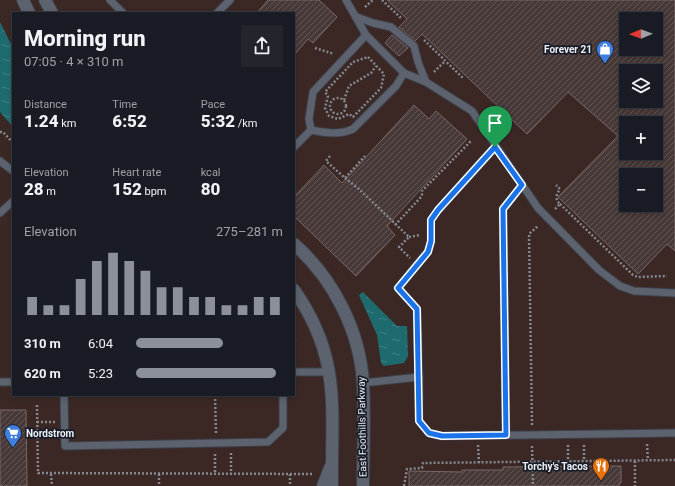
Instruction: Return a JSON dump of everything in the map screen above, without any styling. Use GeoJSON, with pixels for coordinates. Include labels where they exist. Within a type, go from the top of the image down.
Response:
{"type":"FeatureCollection","features":[{"type":"Feature","properties":{"kind":"street"},"geometry":{"type":"LineString","coordinates":[[22,0],[28,12]]}},
{"type":"Feature","properties":{"kind":"street"},"geometry":{"type":"LineString","coordinates":[[45,0],[51,12]]}},
{"type":"Feature","properties":{"kind":"street","name":"East Foothills Parkway"},"geometry":{"type":"LineString","coordinates":[[295,245],[316,267],[333,291],[346,317],[356,345],[363,383],[364,484]]}},
{"type":"Feature","properties":{"kind":"street"},"geometry":{"type":"LineString","coordinates":[[295,291],[306,307],[318,330],[330,372],[332,394],[332,486]]}},
{"type":"Feature","properties":{"kind":"street"},"geometry":{"type":"LineString","coordinates":[[323,486],[332,463]]}},
{"type":"Feature","properties":{"kind":"lane"},"geometry":{"type":"LineString","coordinates":[[110,0],[122,12]]}},
{"type":"Feature","properties":{"kind":"lane"},"geometry":{"type":"LineString","coordinates":[[218,12],[230,0]]}},
{"type":"Feature","properties":{"kind":"lane"},"geometry":{"type":"LineString","coordinates":[[346,0],[357,16],[366,36],[404,73],[426,82],[472,111],[495,147],[546,218],[599,270],[620,286],[634,291],[675,293]]}},
{"type":"Feature","properties":{"kind":"lane"},"geometry":{"type":"LineString","coordinates":[[357,16],[373,23],[392,27],[414,46],[418,62],[426,82]]}},
{"type":"Feature","properties":{"kind":"lane"},"geometry":{"type":"LineString","coordinates":[[311,130],[309,118],[314,92],[366,36]]}},
{"type":"Feature","properties":{"kind":"lane"},"geometry":{"type":"LineString","coordinates":[[311,130],[326,133],[345,133],[353,129],[396,86],[404,73]]}},
{"type":"Feature","properties":{"kind":"lane"},"geometry":{"type":"LineString","coordinates":[[295,146],[311,130]]}},
{"type":"Feature","properties":{"kind":"lane"},"geometry":{"type":"LineString","coordinates":[[495,147],[438,210],[431,220],[431,241],[428,252],[398,288],[417,309],[419,421],[429,433],[442,436],[675,433]]}},
{"type":"Feature","properties":{"kind":"lane"},"geometry":{"type":"LineString","coordinates":[[0,161],[12,170]]}},
{"type":"Feature","properties":{"kind":"lane"},"geometry":{"type":"LineString","coordinates":[[506,435],[503,209],[522,185]]}},
{"type":"Feature","properties":{"kind":"lane"},"geometry":{"type":"LineString","coordinates":[[0,213],[12,202]]}},
{"type":"Feature","properties":{"kind":"lane"},"geometry":{"type":"LineString","coordinates":[[295,372],[330,372]]}},
{"type":"Feature","properties":{"kind":"lane"},"geometry":{"type":"LineString","coordinates":[[363,383],[419,377]]}},
{"type":"Feature","properties":{"kind":"lane"},"geometry":{"type":"LineString","coordinates":[[0,382],[12,382]]}},
{"type":"Feature","properties":{"kind":"lane"},"geometry":{"type":"LineString","coordinates":[[64,396],[66,446],[268,442],[283,428],[283,396]]}},
{"type":"Feature","properties":{"kind":"path"},"geometry":{"type":"LineString","coordinates":[[365,7],[373,0]]}},
{"type":"Feature","properties":{"kind":"path"},"geometry":{"type":"LineString","coordinates":[[382,0],[401,18]]}},
{"type":"Feature","properties":{"kind":"path"},"geometry":{"type":"LineString","coordinates":[[423,38],[464,79]]}},
{"type":"Feature","properties":{"kind":"path"},"geometry":{"type":"LineString","coordinates":[[315,48],[338,55]]}},
{"type":"Feature","properties":{"kind":"path"},"geometry":{"type":"LineString","coordinates":[[368,57],[376,66],[384,74],[381,88],[353,117],[349,114],[338,119],[329,116],[325,108],[325,103],[328,96],[325,92],[353,62],[368,57]]}},
{"type":"Feature","properties":{"kind":"path"},"geometry":{"type":"LineString","coordinates":[[434,72],[445,61]]}},
{"type":"Feature","properties":{"kind":"path"},"geometry":{"type":"LineString","coordinates":[[341,113],[346,107],[344,100],[349,86],[371,73],[379,62]]}},
{"type":"Feature","properties":{"kind":"path"},"geometry":{"type":"LineString","coordinates":[[333,111],[331,104],[335,98],[344,100]]}},
{"type":"Feature","properties":{"kind":"path"},"geometry":{"type":"LineString","coordinates":[[325,103],[331,104]]}},
{"type":"Feature","properties":{"kind":"path"},"geometry":{"type":"LineString","coordinates":[[333,111],[341,113]]}},
{"type":"Feature","properties":{"kind":"path"},"geometry":{"type":"LineString","coordinates":[[329,116],[333,111]]}},
{"type":"Feature","properties":{"kind":"path"},"geometry":{"type":"LineString","coordinates":[[341,113],[342,118]]}},
{"type":"Feature","properties":{"kind":"path"},"geometry":{"type":"LineString","coordinates":[[0,132],[3,132],[12,142]]}},
{"type":"Feature","properties":{"kind":"path"},"geometry":{"type":"LineString","coordinates":[[396,225],[422,196],[422,191],[471,141]]}},
{"type":"Feature","properties":{"kind":"path"},"geometry":{"type":"LineString","coordinates":[[330,156],[326,161],[359,189],[409,237]]}},
{"type":"Feature","properties":{"kind":"path"},"geometry":{"type":"LineString","coordinates":[[345,178],[365,156]]}},
{"type":"Feature","properties":{"kind":"path"},"geometry":{"type":"LineString","coordinates":[[556,185],[560,189],[556,194],[557,200],[560,204],[633,275],[638,277],[667,276]]}},
{"type":"Feature","properties":{"kind":"path"},"geometry":{"type":"LineString","coordinates":[[555,209],[560,204]]}},
{"type":"Feature","properties":{"kind":"path"},"geometry":{"type":"LineString","coordinates":[[532,425],[530,234],[538,226]]}},
{"type":"Feature","properties":{"kind":"path"},"geometry":{"type":"LineString","coordinates":[[403,251],[399,247],[409,237],[422,235]]}},
{"type":"Feature","properties":{"kind":"path"},"geometry":{"type":"LineString","coordinates":[[215,396],[216,434]]}},
{"type":"Feature","properties":{"kind":"path"},"geometry":{"type":"LineString","coordinates":[[37,405],[38,473],[312,474]]}},
{"type":"Feature","properties":{"kind":"path"},"geometry":{"type":"LineString","coordinates":[[38,422],[55,422]]}},
{"type":"Feature","properties":{"kind":"path"},"geometry":{"type":"LineString","coordinates":[[647,444],[648,460]]}},
{"type":"Feature","properties":{"kind":"path"},"geometry":{"type":"LineString","coordinates":[[478,445],[479,463]]}},
{"type":"Feature","properties":{"kind":"path"},"geometry":{"type":"LineString","coordinates":[[568,445],[568,462]]}},
{"type":"Feature","properties":{"kind":"path"},"geometry":{"type":"LineString","coordinates":[[584,445],[584,461]]}},
{"type":"Feature","properties":{"kind":"path"},"geometry":{"type":"LineString","coordinates":[[532,446],[533,486]]}},
{"type":"Feature","properties":{"kind":"path"},"geometry":{"type":"LineString","coordinates":[[231,453],[232,474]]}},
{"type":"Feature","properties":{"kind":"path"},"geometry":{"type":"LineString","coordinates":[[215,454],[215,474]]}},
{"type":"Feature","properties":{"kind":"path"},"geometry":{"type":"LineString","coordinates":[[404,486],[407,469],[422,468],[423,463],[675,460]]}},
{"type":"Feature","properties":{"kind":"path"},"geometry":{"type":"LineString","coordinates":[[635,461],[635,486]]}},
{"type":"Feature","properties":{"kind":"path"},"geometry":{"type":"LineString","coordinates":[[51,474],[52,486]]}},
{"type":"Feature","properties":{"kind":"path"},"geometry":{"type":"LineString","coordinates":[[159,474],[159,486]]}},
{"type":"Feature","properties":{"kind":"path"},"geometry":{"type":"LineString","coordinates":[[290,474],[290,486]]}},
{"type":"Feature","properties":{"kind":"shaded area"},"geometry":{"type":"Polygon","coordinates":[[[0,0],[675,0],[675,486],[0,486],[0,0]]]}},
{"type":"Feature","properties":{"kind":"water"},"geometry":{"type":"Polygon","coordinates":[[[0,22],[12,46],[12,126],[0,112],[0,22]]]}},
{"type":"Feature","properties":{"kind":"water"},"geometry":{"type":"Polygon","coordinates":[[[363,292],[397,326],[407,326],[408,356],[404,363],[384,366],[381,363],[377,335],[359,295],[363,292]]]}},
{"type":"Feature","properties":{"kind":"building"},"geometry":{"type":"Polygon","coordinates":[[[268,0],[319,0],[337,17],[313,43],[308,39],[295,54],[295,12],[258,12],[268,0]]]}},
{"type":"Feature","properties":{"kind":"building"},"geometry":{"type":"Polygon","coordinates":[[[387,0],[675,0],[675,251],[667,244],[638,274],[558,197],[618,136],[568,92],[527,134],[422,34],[415,41],[399,27],[407,19],[387,0]]]}},
{"type":"Feature","properties":{"kind":"building"},"geometry":{"type":"Polygon","coordinates":[[[392,35],[408,48],[399,56],[385,43],[392,35]]]}},
{"type":"Feature","properties":{"kind":"building"},"geometry":{"type":"Polygon","coordinates":[[[414,105],[429,119],[436,111],[467,139],[387,226],[395,235],[356,276],[295,217],[295,196],[324,165],[342,183],[414,105]]]}},
{"type":"Feature","properties":{"kind":"building","name":"Nordstrom"},"geometry":{"type":"Polygon","coordinates":[[[0,410],[26,410],[27,486],[0,486],[0,410]]]}},
{"type":"Feature","properties":{"kind":"building"},"geometry":{"type":"Polygon","coordinates":[[[621,466],[621,483],[619,483],[619,486],[409,486],[409,471],[462,472],[462,470],[503,470],[503,467],[621,466]]]}},
{"type":"Feature","properties":{"kind":"place","name":"Forever 21"},"geometry":{"type":"Point","coordinates":[605,64]}},
{"type":"Feature","properties":{"kind":"place","name":"Nordstrom"},"geometry":{"type":"Point","coordinates":[13,448]}},
{"type":"Feature","properties":{"kind":"place","name":"Torchy's Tacos"},"geometry":{"type":"Point","coordinates":[601,481]}},
{"type":"Feature","properties":{"kind":"route"},"geometry":{"type":"LineString","coordinates":[[495,147],[522,185],[503,209],[506,435],[442,436],[429,433],[419,421],[417,309],[398,288],[428,252],[431,241],[431,220],[438,210],[495,147]]}}]}
